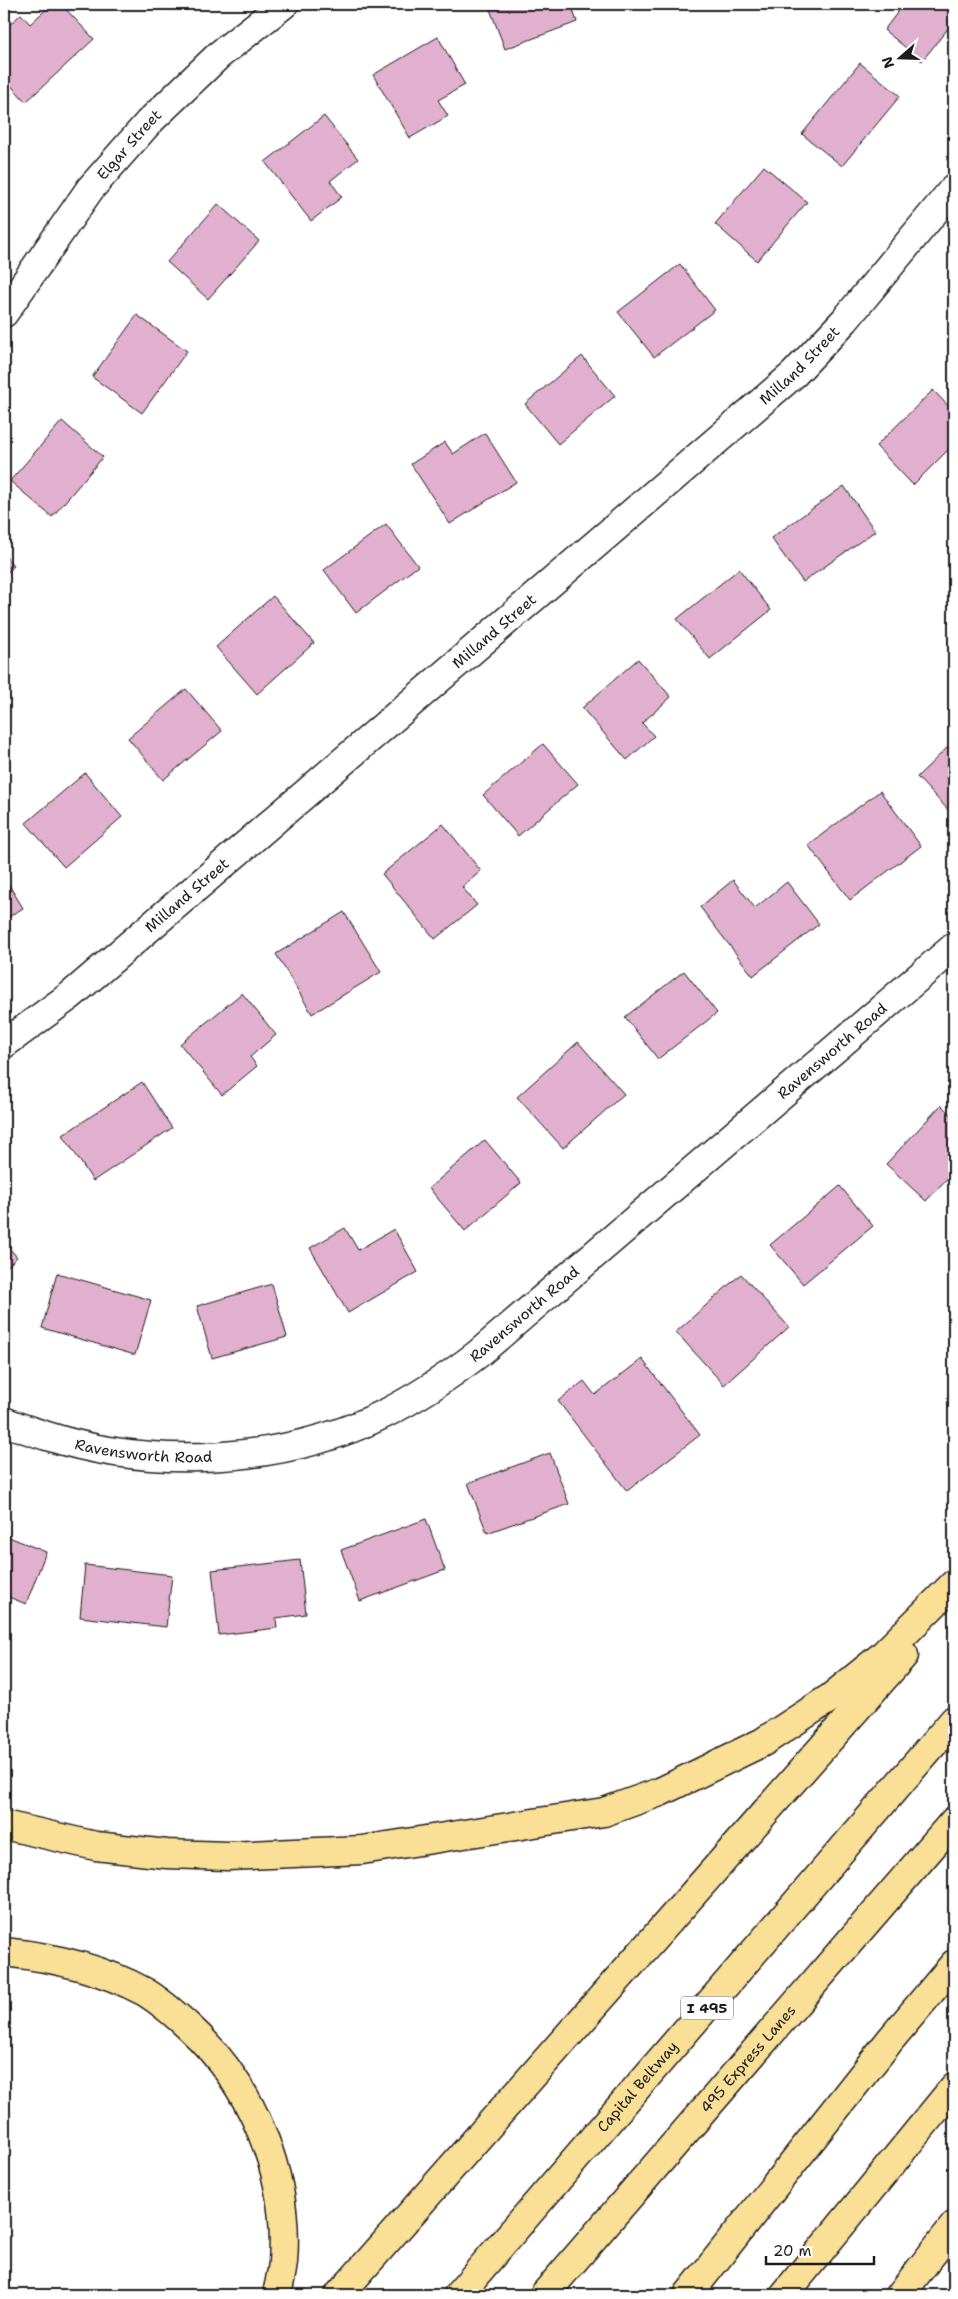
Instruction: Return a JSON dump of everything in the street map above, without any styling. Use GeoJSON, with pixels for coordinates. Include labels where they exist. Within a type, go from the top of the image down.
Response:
{"type":"FeatureCollection","features":[{"type":"Feature","properties":{"kind":"highway"},"geometry":{"type":"LineString","coordinates":[[4,1825],[96,1846],[167,1854],[228,1856],[362,1850],[604,1812],[660,1792],[763,1742],[830,1698],[883,1655],[954,1584]]}},
{"type":"Feature","properties":{"kind":"highway"},"geometry":{"type":"LineString","coordinates":[[339,2295],[954,1598]]}},
{"type":"Feature","properties":{"kind":"highway","name":"Capital Beltway"},"geometry":{"type":"LineString","coordinates":[[458,2295],[954,1720]]}},
{"type":"Feature","properties":{"kind":"highway","name":"495 Express Lanes"},"geometry":{"type":"LineString","coordinates":[[544,2295],[954,1821]]}},
{"type":"Feature","properties":{"kind":"highway"},"geometry":{"type":"LineString","coordinates":[[4,1952],[52,1958],[95,1971],[145,1992],[178,2017],[209,2045],[234,2079],[257,2119],[269,2153],[277,2187],[282,2223],[283,2261],[277,2295]]}},
{"type":"Feature","properties":{"kind":"highway"},"geometry":{"type":"LineString","coordinates":[[688,2295],[891,2039],[954,1964]]}},
{"type":"Feature","properties":{"kind":"highway"},"geometry":{"type":"LineString","coordinates":[[784,2295],[954,2087]]}},
{"type":"Feature","properties":{"kind":"highway"},"geometry":{"type":"LineString","coordinates":[[900,2295],[954,2226]]}},
{"type":"Feature","properties":{"kind":"street","name":"Elgar Street"},"geometry":{"type":"LineString","coordinates":[[4,313],[90,189],[149,122],[219,54],[284,4]]}},
{"type":"Feature","properties":{"kind":"street","name":"Milland Street"},"geometry":{"type":"LineString","coordinates":[[4,1044],[71,994],[794,374],[845,320],[954,188]]}},
{"type":"Feature","properties":{"kind":"street","name":"Ravensworth Road"},"geometry":{"type":"LineString","coordinates":[[4,1421],[76,1445],[140,1456],[199,1458],[264,1452],[326,1437],[384,1414],[442,1381],[478,1354],[954,947]]}},
{"type":"Feature","properties":{"kind":"building"},"geometry":{"type":"Polygon","coordinates":[[[52,4],[61,4],[94,39],[26,102],[4,78],[4,30],[21,14],[30,24],[52,4]]]}},
{"type":"Feature","properties":{"kind":"building"},"geometry":{"type":"Polygon","coordinates":[[[488,4],[571,4],[577,22],[505,49],[488,4]]]}},
{"type":"Feature","properties":{"kind":"building"},"geometry":{"type":"Polygon","coordinates":[[[904,4],[954,4],[954,21],[922,61],[884,30],[904,4]]]}},
{"type":"Feature","properties":{"kind":"building"},"geometry":{"type":"Polygon","coordinates":[[[438,37],[465,85],[438,100],[448,116],[410,138],[373,75],[438,37]]]}},
{"type":"Feature","properties":{"kind":"building"},"geometry":{"type":"Polygon","coordinates":[[[860,63],[900,96],[842,166],[802,134],[860,63]]]}},
{"type":"Feature","properties":{"kind":"building"},"geometry":{"type":"Polygon","coordinates":[[[324,116],[358,159],[330,181],[342,197],[311,221],[265,162],[324,116]]]}},
{"type":"Feature","properties":{"kind":"building"},"geometry":{"type":"Polygon","coordinates":[[[764,166],[807,202],[757,261],[715,224],[764,166]]]}},
{"type":"Feature","properties":{"kind":"building"},"geometry":{"type":"Polygon","coordinates":[[[218,204],[259,241],[208,299],[167,262],[218,204]]]}},
{"type":"Feature","properties":{"kind":"building"},"geometry":{"type":"Polygon","coordinates":[[[680,264],[715,310],[654,357],[618,312],[680,264]]]}},
{"type":"Feature","properties":{"kind":"building"},"geometry":{"type":"Polygon","coordinates":[[[137,315],[187,351],[142,413],[92,377],[137,315]]]}},
{"type":"Feature","properties":{"kind":"building"},"geometry":{"type":"Polygon","coordinates":[[[582,356],[615,396],[558,444],[525,404],[582,356]]]}},
{"type":"Feature","properties":{"kind":"building"},"geometry":{"type":"Polygon","coordinates":[[[933,390],[954,412],[954,444],[913,485],[876,446],[933,390]]]}},
{"type":"Feature","properties":{"kind":"building"},"geometry":{"type":"Polygon","coordinates":[[[62,421],[103,457],[52,517],[10,481],[62,421]]]}},
{"type":"Feature","properties":{"kind":"building"},"geometry":{"type":"Polygon","coordinates":[[[485,433],[516,482],[450,524],[411,464],[445,442],[453,454],[485,433]]]}},
{"type":"Feature","properties":{"kind":"building"},"geometry":{"type":"Polygon","coordinates":[[[844,486],[875,531],[803,582],[771,538],[844,486]]]}},
{"type":"Feature","properties":{"kind":"building"},"geometry":{"type":"Polygon","coordinates":[[[386,524],[418,566],[356,613],[324,570],[386,524]]]}},
{"type":"Feature","properties":{"kind":"building"},"geometry":{"type":"Polygon","coordinates":[[[4,555],[14,566],[4,576],[4,555]]]}},
{"type":"Feature","properties":{"kind":"building"},"geometry":{"type":"Polygon","coordinates":[[[739,569],[771,610],[710,659],[677,619],[739,569]]]}},
{"type":"Feature","properties":{"kind":"building"},"geometry":{"type":"Polygon","coordinates":[[[273,596],[314,643],[257,694],[216,647],[273,596]]]}},
{"type":"Feature","properties":{"kind":"building"},"geometry":{"type":"Polygon","coordinates":[[[638,659],[671,697],[642,723],[654,736],[627,760],[582,708],[638,659]]]}},
{"type":"Feature","properties":{"kind":"building"},"geometry":{"type":"Polygon","coordinates":[[[186,689],[222,731],[163,780],[128,738],[186,689]]]}},
{"type":"Feature","properties":{"kind":"building"},"geometry":{"type":"Polygon","coordinates":[[[954,741],[954,812],[952,814],[917,777],[954,741]]]}},
{"type":"Feature","properties":{"kind":"building"},"geometry":{"type":"Polygon","coordinates":[[[543,744],[578,784],[518,836],[483,795],[543,744]]]}},
{"type":"Feature","properties":{"kind":"building"},"geometry":{"type":"Polygon","coordinates":[[[85,773],[122,817],[64,867],[26,823],[85,773]]]}},
{"type":"Feature","properties":{"kind":"building"},"geometry":{"type":"Polygon","coordinates":[[[880,791],[921,846],[850,900],[808,845],[880,791]]]}},
{"type":"Feature","properties":{"kind":"building"},"geometry":{"type":"Polygon","coordinates":[[[443,824],[481,871],[462,887],[477,905],[435,939],[382,874],[443,824]]]}},
{"type":"Feature","properties":{"kind":"building"},"geometry":{"type":"Polygon","coordinates":[[[4,877],[23,908],[4,920],[4,877]]]}},
{"type":"Feature","properties":{"kind":"building"},"geometry":{"type":"Polygon","coordinates":[[[733,880],[755,908],[787,882],[819,924],[753,976],[700,907],[733,880]]]}},
{"type":"Feature","properties":{"kind":"building"},"geometry":{"type":"Polygon","coordinates":[[[344,912],[381,972],[312,1014],[276,954],[344,912]]]}},
{"type":"Feature","properties":{"kind":"building"},"geometry":{"type":"Polygon","coordinates":[[[684,971],[717,1013],[658,1059],[625,1017],[684,971]]]}},
{"type":"Feature","properties":{"kind":"building"},"geometry":{"type":"Polygon","coordinates":[[[242,993],[276,1035],[250,1057],[257,1066],[222,1095],[180,1044],[242,993]]]}},
{"type":"Feature","properties":{"kind":"building"},"geometry":{"type":"Polygon","coordinates":[[[578,1042],[624,1094],[563,1148],[517,1097],[578,1042]]]}},
{"type":"Feature","properties":{"kind":"building"},"geometry":{"type":"Polygon","coordinates":[[[142,1082],[172,1128],[93,1181],[63,1135],[142,1082]]]}},
{"type":"Feature","properties":{"kind":"building"},"geometry":{"type":"Polygon","coordinates":[[[941,1105],[954,1118],[954,1171],[926,1201],[886,1164],[941,1105]]]}},
{"type":"Feature","properties":{"kind":"building"},"geometry":{"type":"Polygon","coordinates":[[[485,1140],[521,1183],[465,1231],[429,1188],[485,1140]]]}},
{"type":"Feature","properties":{"kind":"building"},"geometry":{"type":"Polygon","coordinates":[[[840,1186],[873,1226],[803,1284],[770,1245],[840,1186]]]}},
{"type":"Feature","properties":{"kind":"building"},"geometry":{"type":"Polygon","coordinates":[[[345,1228],[358,1250],[394,1229],[418,1272],[348,1313],[310,1248],[345,1228]]]}},
{"type":"Feature","properties":{"kind":"building"},"geometry":{"type":"Polygon","coordinates":[[[4,1242],[17,1257],[4,1270],[4,1242]]]}},
{"type":"Feature","properties":{"kind":"building"},"geometry":{"type":"Polygon","coordinates":[[[57,1273],[151,1300],[135,1355],[42,1328],[57,1273]]]}},
{"type":"Feature","properties":{"kind":"building"},"geometry":{"type":"Polygon","coordinates":[[[741,1274],[789,1327],[724,1385],[676,1332],[741,1274]]]}},
{"type":"Feature","properties":{"kind":"building"},"geometry":{"type":"Polygon","coordinates":[[[272,1284],[287,1337],[212,1358],[197,1306],[272,1284]]]}},
{"type":"Feature","properties":{"kind":"building"},"geometry":{"type":"Polygon","coordinates":[[[642,1359],[700,1435],[627,1491],[558,1401],[584,1381],[595,1395],[642,1359]]]}},
{"type":"Feature","properties":{"kind":"building"},"geometry":{"type":"Polygon","coordinates":[[[550,1453],[569,1504],[487,1533],[468,1483],[550,1453]]]}},
{"type":"Feature","properties":{"kind":"building"},"geometry":{"type":"Polygon","coordinates":[[[426,1519],[445,1570],[360,1601],[341,1550],[426,1519]]]}},
{"type":"Feature","properties":{"kind":"building"},"geometry":{"type":"Polygon","coordinates":[[[4,1535],[46,1552],[26,1604],[4,1595],[4,1535]]]}},
{"type":"Feature","properties":{"kind":"building"},"geometry":{"type":"Polygon","coordinates":[[[300,1560],[306,1614],[276,1618],[277,1628],[219,1635],[212,1570],[300,1560]]]}},
{"type":"Feature","properties":{"kind":"building"},"geometry":{"type":"Polygon","coordinates":[[[85,1565],[172,1575],[166,1627],[80,1617],[85,1565]]]}}]}
